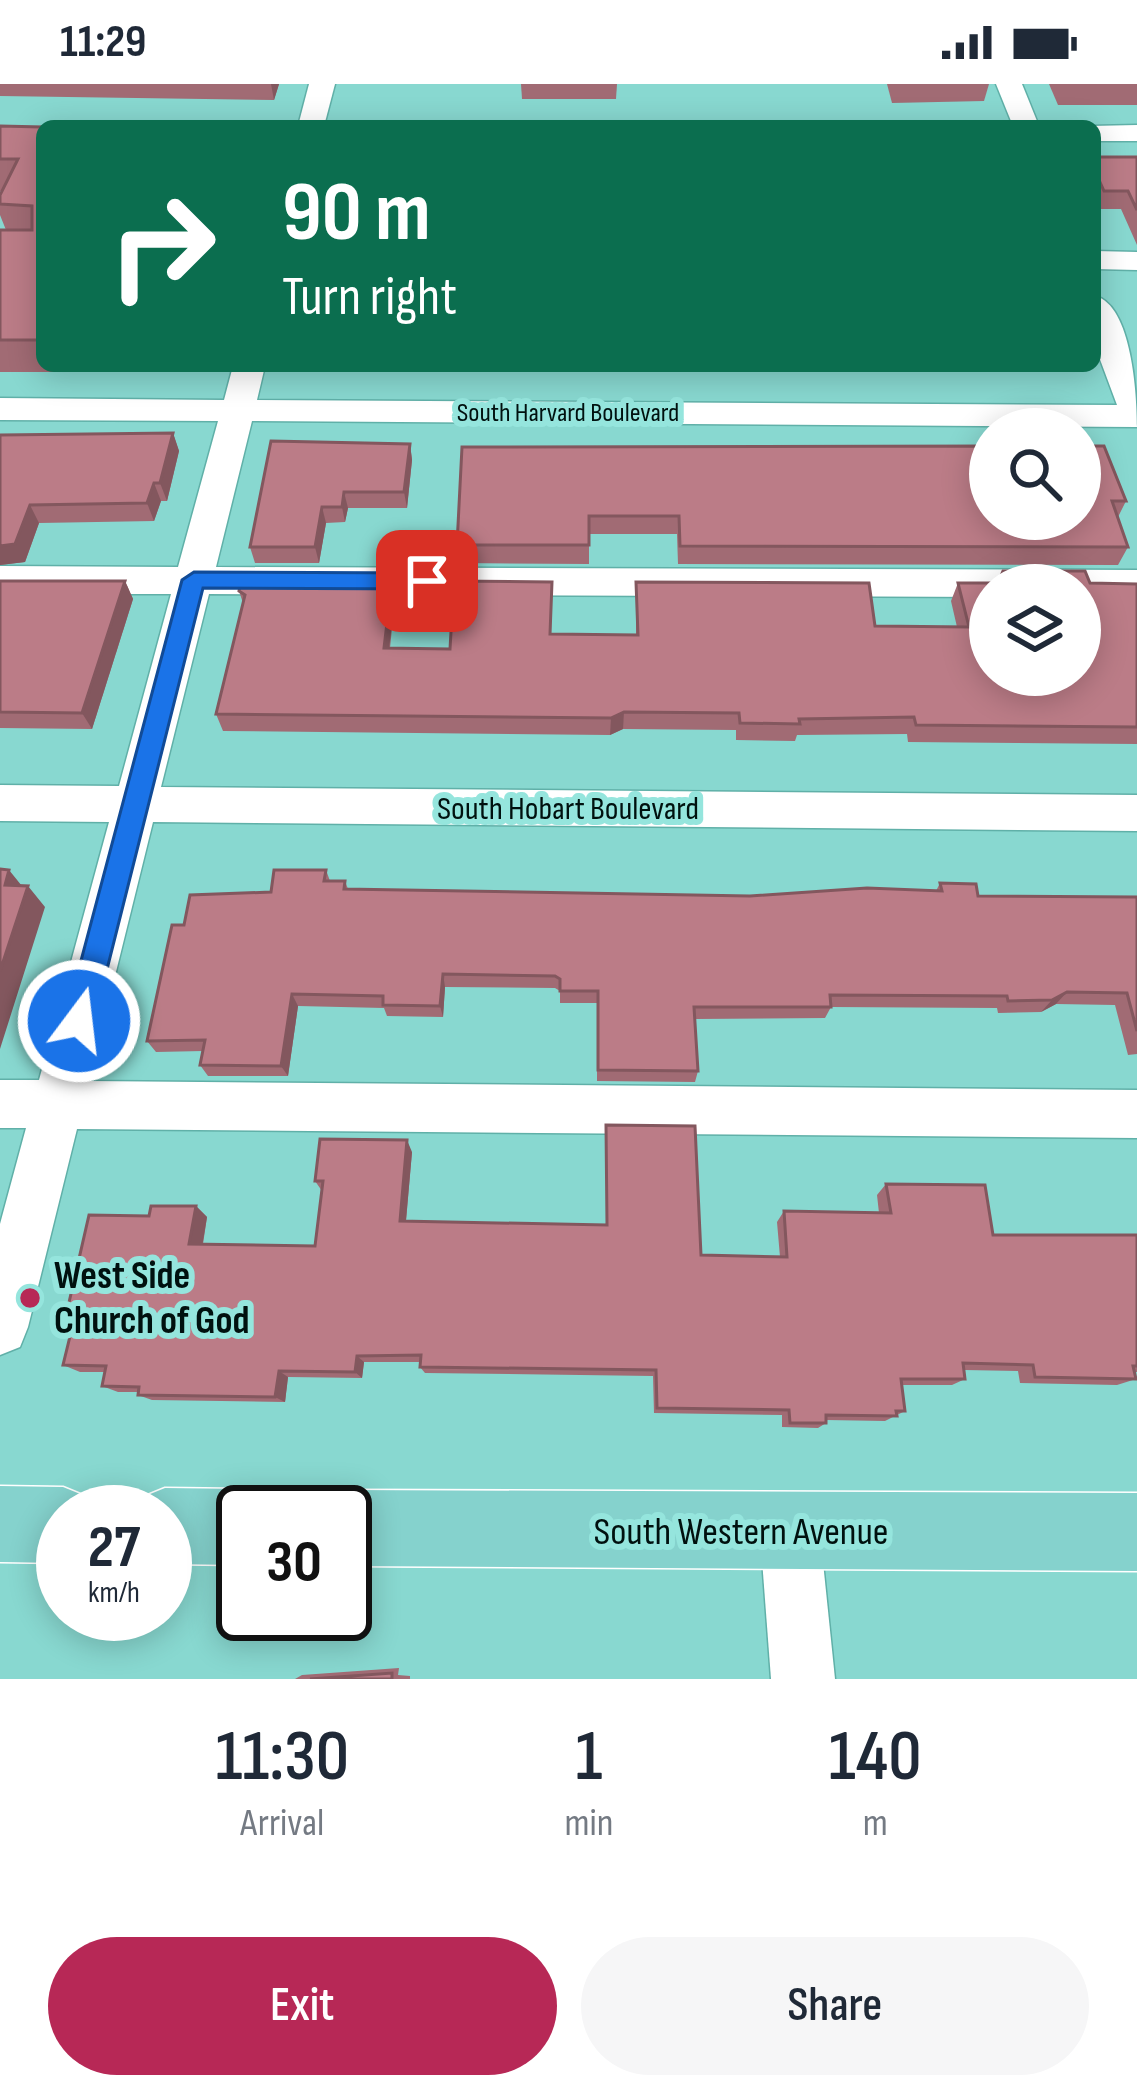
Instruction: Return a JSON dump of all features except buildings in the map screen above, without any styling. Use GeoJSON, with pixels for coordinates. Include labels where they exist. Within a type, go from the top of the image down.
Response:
{"type":"FeatureCollection","features":[{"type":"Feature","properties":{"kind":"main road"},"geometry":{"type":"LineString","coordinates":[[0,1524],[36,1525]]}},
{"type":"Feature","properties":{"kind":"main road","name":"South Western Avenue"},"geometry":{"type":"LineString","coordinates":[[372,1528],[1137,1532]]}},
{"type":"Feature","properties":{"kind":"street"},"geometry":{"type":"LineString","coordinates":[[313,120],[322,84]]}},
{"type":"Feature","properties":{"kind":"street"},"geometry":{"type":"LineString","coordinates":[[1009,84],[1024,120]]}},
{"type":"Feature","properties":{"kind":"street"},"geometry":{"type":"LineString","coordinates":[[1101,133],[1137,134]]}},
{"type":"Feature","properties":{"kind":"street"},"geometry":{"type":"LineString","coordinates":[[1101,260],[1137,261]]}},
{"type":"Feature","properties":{"kind":"street"},"geometry":{"type":"LineString","coordinates":[[1101,321],[1137,414]]}},
{"type":"Feature","properties":{"kind":"street"},"geometry":{"type":"LineString","coordinates":[[0,1327],[247,372]]}},
{"type":"Feature","properties":{"kind":"street","name":"South Harvard Boulevard"},"geometry":{"type":"LineString","coordinates":[[0,409],[1137,414]]}},
{"type":"Feature","properties":{"kind":"street"},"geometry":{"type":"LineString","coordinates":[[0,580],[1137,584]]}},
{"type":"Feature","properties":{"kind":"street","name":"South Hobart Boulevard"},"geometry":{"type":"LineString","coordinates":[[0,803],[1137,813]]}},
{"type":"Feature","properties":{"kind":"street"},"geometry":{"type":"LineString","coordinates":[[0,1104],[1137,1114]]}},
{"type":"Feature","properties":{"kind":"street"},"geometry":{"type":"LineString","coordinates":[[790,1533],[803,1679]]}},
{"type":"Feature","properties":{"kind":"place","name":"West Side Church of God"},"geometry":{"type":"Point","coordinates":[30,1298]}},
{"type":"Feature","properties":{"kind":"route"},"geometry":{"type":"LineString","coordinates":[[79,1021],[194,580],[427,581]]}}]}
